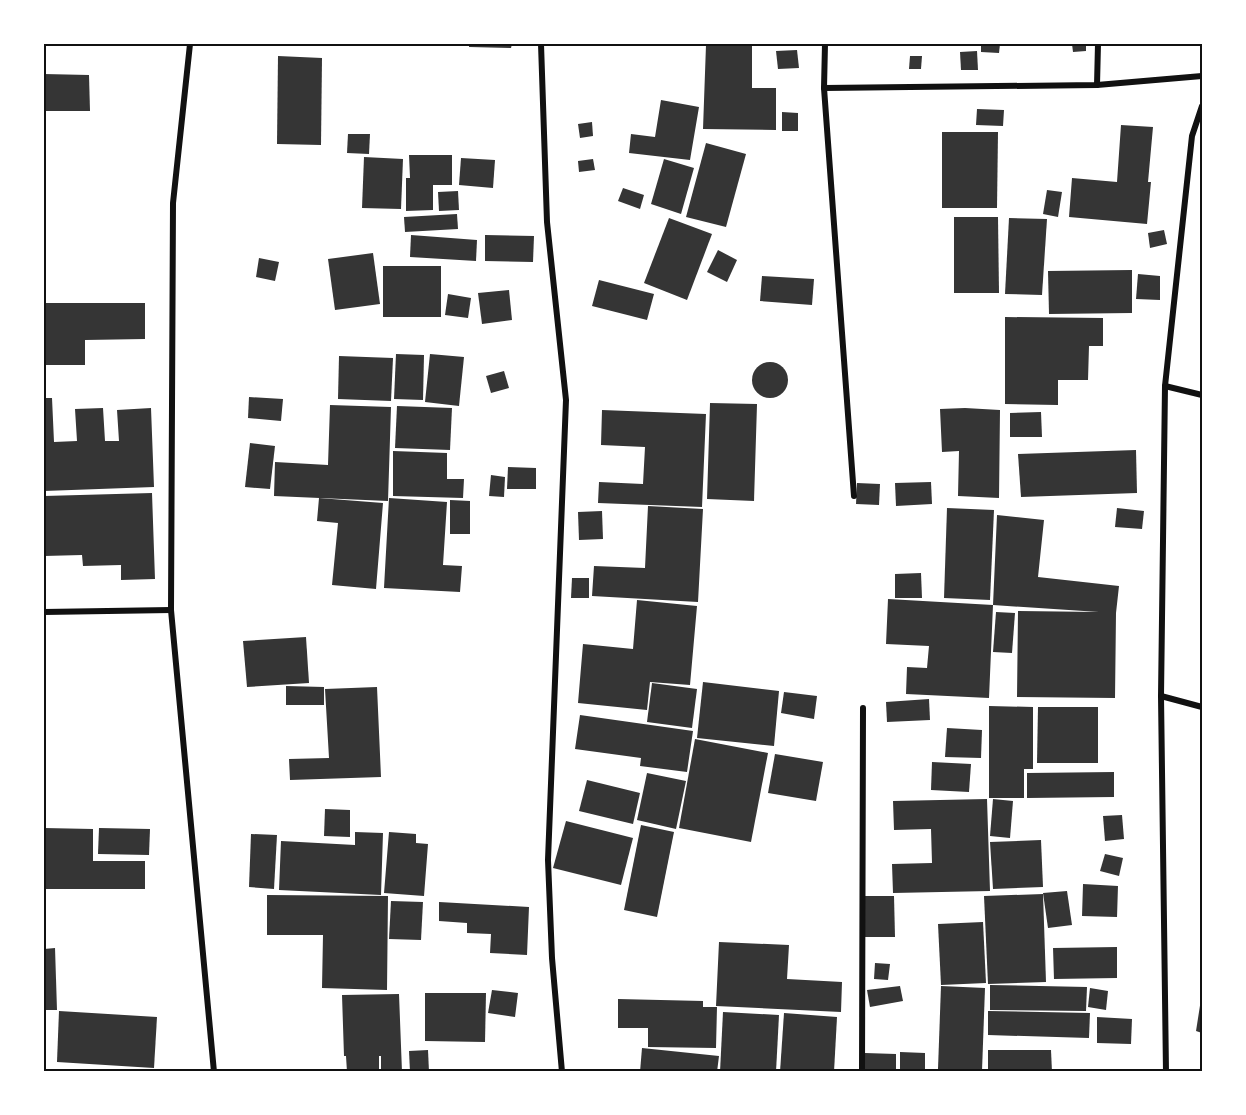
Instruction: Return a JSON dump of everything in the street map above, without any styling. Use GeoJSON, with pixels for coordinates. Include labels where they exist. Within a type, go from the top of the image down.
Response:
{"type":"FeatureCollection","features":[{"type":"Feature","properties":{"kind":"street"},"geometry":{"type":"LineString","coordinates":[[190,44],[173,203],[171,610],[214,1071]]}},
{"type":"Feature","properties":{"kind":"street"},"geometry":{"type":"LineString","coordinates":[[541,44],[547,222],[566,400],[548,860],[552,958],[562,1071]]}},
{"type":"Feature","properties":{"kind":"street"},"geometry":{"type":"LineString","coordinates":[[825,44],[824,87],[854,496]]}},
{"type":"Feature","properties":{"kind":"street"},"geometry":{"type":"LineString","coordinates":[[1097,85],[1098,44]]}},
{"type":"Feature","properties":{"kind":"street"},"geometry":{"type":"LineString","coordinates":[[824,87],[1097,85],[1203,76]]}},
{"type":"Feature","properties":{"kind":"street"},"geometry":{"type":"LineString","coordinates":[[1166,1071],[1161,696],[1165,386],[1192,136],[1203,106]]}},
{"type":"Feature","properties":{"kind":"street"},"geometry":{"type":"LineString","coordinates":[[1165,386],[1203,395]]}},
{"type":"Feature","properties":{"kind":"street"},"geometry":{"type":"LineString","coordinates":[[44,612],[171,610]]}},
{"type":"Feature","properties":{"kind":"street"},"geometry":{"type":"LineString","coordinates":[[1161,696],[1203,707]]}},
{"type":"Feature","properties":{"kind":"street"},"geometry":{"type":"LineString","coordinates":[[862,1071],[863,708]]}},
{"type":"Feature","properties":{"kind":"building"},"geometry":{"type":"Polygon","coordinates":[[[469,44],[512,44],[511,48],[469,47],[469,44]]]}},
{"type":"Feature","properties":{"kind":"building"},"geometry":{"type":"Polygon","coordinates":[[[981,44],[1000,44],[999,53],[981,52],[981,44]]]}},
{"type":"Feature","properties":{"kind":"building"},"geometry":{"type":"Polygon","coordinates":[[[1072,44],[1086,44],[1086,51],[1073,52],[1072,44]]]}},
{"type":"Feature","properties":{"kind":"building"},"geometry":{"type":"Polygon","coordinates":[[[706,45],[752,46],[752,88],[776,88],[776,130],[703,129],[706,45]]]}},
{"type":"Feature","properties":{"kind":"building"},"geometry":{"type":"Polygon","coordinates":[[[797,50],[799,68],[778,69],[776,51],[797,50]]]}},
{"type":"Feature","properties":{"kind":"building"},"geometry":{"type":"Polygon","coordinates":[[[977,51],[978,70],[961,70],[960,52],[977,51]]]}},
{"type":"Feature","properties":{"kind":"building"},"geometry":{"type":"Polygon","coordinates":[[[278,56],[322,58],[321,145],[277,144],[278,56]]]}},
{"type":"Feature","properties":{"kind":"building"},"geometry":{"type":"Polygon","coordinates":[[[910,56],[922,56],[921,69],[909,69],[910,56]]]}},
{"type":"Feature","properties":{"kind":"building"},"geometry":{"type":"Polygon","coordinates":[[[44,74],[89,75],[90,111],[44,111],[44,74]]]}},
{"type":"Feature","properties":{"kind":"building"},"geometry":{"type":"Polygon","coordinates":[[[661,100],[699,107],[690,160],[629,153],[631,134],[655,137],[661,100]]]}},
{"type":"Feature","properties":{"kind":"building"},"geometry":{"type":"Polygon","coordinates":[[[977,109],[1004,110],[1003,126],[976,125],[977,109]]]}},
{"type":"Feature","properties":{"kind":"building"},"geometry":{"type":"Polygon","coordinates":[[[782,112],[798,113],[798,131],[782,131],[782,112]]]}},
{"type":"Feature","properties":{"kind":"building"},"geometry":{"type":"Polygon","coordinates":[[[592,122],[593,136],[580,138],[578,124],[592,122]]]}},
{"type":"Feature","properties":{"kind":"building"},"geometry":{"type":"Polygon","coordinates":[[[1121,125],[1153,127],[1147,224],[1069,217],[1072,178],[1117,182],[1121,125]]]}},
{"type":"Feature","properties":{"kind":"building"},"geometry":{"type":"Polygon","coordinates":[[[942,132],[998,132],[997,208],[942,208],[942,132]]]}},
{"type":"Feature","properties":{"kind":"building"},"geometry":{"type":"Polygon","coordinates":[[[348,134],[370,134],[369,154],[347,153],[348,134]]]}},
{"type":"Feature","properties":{"kind":"building"},"geometry":{"type":"Polygon","coordinates":[[[706,143],[746,154],[726,227],[686,217],[706,143]]]}},
{"type":"Feature","properties":{"kind":"building"},"geometry":{"type":"Polygon","coordinates":[[[409,155],[452,155],[452,185],[433,185],[433,210],[406,211],[406,178],[410,178],[409,155]]]}},
{"type":"Feature","properties":{"kind":"building"},"geometry":{"type":"Polygon","coordinates":[[[364,157],[403,159],[401,209],[362,208],[364,157]]]}},
{"type":"Feature","properties":{"kind":"building"},"geometry":{"type":"Polygon","coordinates":[[[461,158],[495,160],[493,188],[459,185],[461,158]]]}},
{"type":"Feature","properties":{"kind":"building"},"geometry":{"type":"Polygon","coordinates":[[[593,159],[595,170],[579,172],[578,161],[593,159]]]}},
{"type":"Feature","properties":{"kind":"building"},"geometry":{"type":"Polygon","coordinates":[[[664,159],[694,168],[681,214],[651,204],[664,159]]]}},
{"type":"Feature","properties":{"kind":"building"},"geometry":{"type":"Polygon","coordinates":[[[623,188],[644,195],[640,209],[618,201],[623,188]]]}},
{"type":"Feature","properties":{"kind":"building"},"geometry":{"type":"Polygon","coordinates":[[[1047,190],[1062,192],[1058,217],[1043,214],[1047,190]]]}},
{"type":"Feature","properties":{"kind":"building"},"geometry":{"type":"Polygon","coordinates":[[[458,191],[459,210],[439,211],[438,192],[458,191]]]}},
{"type":"Feature","properties":{"kind":"building"},"geometry":{"type":"Polygon","coordinates":[[[457,214],[458,229],[405,232],[404,217],[457,214]]]}},
{"type":"Feature","properties":{"kind":"building"},"geometry":{"type":"Polygon","coordinates":[[[954,217],[998,217],[999,293],[954,293],[954,217]]]}},
{"type":"Feature","properties":{"kind":"building"},"geometry":{"type":"Polygon","coordinates":[[[669,218],[712,234],[687,300],[644,283],[669,218]]]}},
{"type":"Feature","properties":{"kind":"building"},"geometry":{"type":"Polygon","coordinates":[[[1009,218],[1047,219],[1042,295],[1005,294],[1009,218]]]}},
{"type":"Feature","properties":{"kind":"building"},"geometry":{"type":"Polygon","coordinates":[[[1164,230],[1167,244],[1150,248],[1148,233],[1164,230]]]}},
{"type":"Feature","properties":{"kind":"building"},"geometry":{"type":"Polygon","coordinates":[[[411,235],[477,240],[476,261],[410,257],[411,235]]]}},
{"type":"Feature","properties":{"kind":"building"},"geometry":{"type":"Polygon","coordinates":[[[485,235],[534,236],[533,262],[485,261],[485,235]]]}},
{"type":"Feature","properties":{"kind":"building"},"geometry":{"type":"Polygon","coordinates":[[[718,250],[737,260],[727,282],[707,272],[718,250]]]}},
{"type":"Feature","properties":{"kind":"building"},"geometry":{"type":"Polygon","coordinates":[[[373,253],[380,304],[335,310],[328,259],[373,253]]]}},
{"type":"Feature","properties":{"kind":"building"},"geometry":{"type":"Polygon","coordinates":[[[259,258],[279,262],[275,281],[256,277],[259,258]]]}},
{"type":"Feature","properties":{"kind":"building"},"geometry":{"type":"Polygon","coordinates":[[[383,266],[441,266],[441,317],[383,317],[383,266]]]}},
{"type":"Feature","properties":{"kind":"building"},"geometry":{"type":"Polygon","coordinates":[[[1132,270],[1132,313],[1049,314],[1048,271],[1132,270]]]}},
{"type":"Feature","properties":{"kind":"building"},"geometry":{"type":"Polygon","coordinates":[[[1138,274],[1160,276],[1160,300],[1136,299],[1138,274]]]}},
{"type":"Feature","properties":{"kind":"building"},"geometry":{"type":"Polygon","coordinates":[[[762,276],[814,279],[812,305],[760,301],[762,276]]]}},
{"type":"Feature","properties":{"kind":"building"},"geometry":{"type":"Polygon","coordinates":[[[599,280],[654,294],[647,320],[592,306],[599,280]]]}},
{"type":"Feature","properties":{"kind":"building"},"geometry":{"type":"Polygon","coordinates":[[[509,290],[512,320],[482,324],[478,293],[509,290]]]}},
{"type":"Feature","properties":{"kind":"building"},"geometry":{"type":"Polygon","coordinates":[[[448,294],[471,298],[468,318],[445,315],[448,294]]]}},
{"type":"Feature","properties":{"kind":"building"},"geometry":{"type":"Polygon","coordinates":[[[44,303],[145,303],[145,339],[85,340],[85,365],[44,365],[44,303]]]}},
{"type":"Feature","properties":{"kind":"building"},"geometry":{"type":"Polygon","coordinates":[[[1005,317],[1103,318],[1103,346],[1089,346],[1088,380],[1058,380],[1058,405],[1005,404],[1005,317]]]}},
{"type":"Feature","properties":{"kind":"building"},"geometry":{"type":"Polygon","coordinates":[[[396,354],[424,355],[423,400],[394,399],[396,354]]]}},
{"type":"Feature","properties":{"kind":"building"},"geometry":{"type":"Polygon","coordinates":[[[430,354],[464,357],[459,406],[425,402],[430,354]]]}},
{"type":"Feature","properties":{"kind":"building"},"geometry":{"type":"Polygon","coordinates":[[[339,356],[393,358],[391,401],[338,399],[339,356]]]}},
{"type":"Feature","properties":{"kind":"building"},"geometry":{"type":"Polygon","coordinates":[[[770,362],[783,367],[788,380],[783,393],[770,398],[757,393],[752,380],[757,367],[770,362]]]}},
{"type":"Feature","properties":{"kind":"building"},"geometry":{"type":"Polygon","coordinates":[[[504,371],[509,388],[491,393],[486,376],[504,371]]]}},
{"type":"Feature","properties":{"kind":"building"},"geometry":{"type":"Polygon","coordinates":[[[249,397],[283,399],[281,421],[248,418],[249,397]]]}},
{"type":"Feature","properties":{"kind":"building"},"geometry":{"type":"Polygon","coordinates":[[[44,398],[52,398],[54,442],[77,441],[75,409],[103,408],[105,441],[119,441],[117,410],[151,408],[154,487],[44,491],[44,398]]]}},
{"type":"Feature","properties":{"kind":"building"},"geometry":{"type":"Polygon","coordinates":[[[710,403],[757,404],[754,501],[707,499],[710,403]]]}},
{"type":"Feature","properties":{"kind":"building"},"geometry":{"type":"Polygon","coordinates":[[[330,405],[391,407],[388,501],[274,496],[275,462],[328,465],[330,405]]]}},
{"type":"Feature","properties":{"kind":"building"},"geometry":{"type":"Polygon","coordinates":[[[397,406],[452,408],[450,450],[395,448],[397,406]]]}},
{"type":"Feature","properties":{"kind":"building"},"geometry":{"type":"Polygon","coordinates":[[[940,409],[1000,410],[999,498],[958,496],[959,451],[942,452],[940,409]]]}},
{"type":"Feature","properties":{"kind":"building"},"geometry":{"type":"Polygon","coordinates":[[[602,410],[706,414],[702,507],[598,503],[599,482],[643,484],[645,447],[601,445],[602,410]]]}},
{"type":"Feature","properties":{"kind":"building"},"geometry":{"type":"Polygon","coordinates":[[[1041,412],[1042,437],[1010,437],[1010,413],[1041,412]]]}},
{"type":"Feature","properties":{"kind":"building"},"geometry":{"type":"Polygon","coordinates":[[[250,443],[275,446],[270,489],[245,487],[250,443]]]}},
{"type":"Feature","properties":{"kind":"building"},"geometry":{"type":"Polygon","coordinates":[[[1136,450],[1137,493],[1021,497],[1018,454],[1136,450]]]}},
{"type":"Feature","properties":{"kind":"building"},"geometry":{"type":"Polygon","coordinates":[[[393,451],[447,453],[447,479],[464,479],[463,498],[393,496],[393,451]]]}},
{"type":"Feature","properties":{"kind":"building"},"geometry":{"type":"Polygon","coordinates":[[[508,467],[536,468],[536,489],[507,489],[508,467]]]}},
{"type":"Feature","properties":{"kind":"building"},"geometry":{"type":"Polygon","coordinates":[[[491,475],[505,477],[504,497],[489,496],[491,475]]]}},
{"type":"Feature","properties":{"kind":"building"},"geometry":{"type":"Polygon","coordinates":[[[931,482],[932,504],[896,506],[895,483],[931,482]]]}},
{"type":"Feature","properties":{"kind":"building"},"geometry":{"type":"Polygon","coordinates":[[[857,483],[880,484],[879,505],[856,504],[857,483]]]}},
{"type":"Feature","properties":{"kind":"building"},"geometry":{"type":"Polygon","coordinates":[[[152,493],[155,579],[121,580],[121,565],[83,566],[82,555],[44,556],[44,496],[152,493]]]}},
{"type":"Feature","properties":{"kind":"building"},"geometry":{"type":"Polygon","coordinates":[[[319,498],[383,503],[376,589],[332,585],[338,523],[317,521],[319,498]]]}},
{"type":"Feature","properties":{"kind":"building"},"geometry":{"type":"Polygon","coordinates":[[[389,498],[447,502],[443,565],[462,566],[460,592],[384,588],[389,498]]]}},
{"type":"Feature","properties":{"kind":"building"},"geometry":{"type":"Polygon","coordinates":[[[450,500],[470,501],[470,534],[450,534],[450,500]]]}},
{"type":"Feature","properties":{"kind":"building"},"geometry":{"type":"Polygon","coordinates":[[[648,506],[703,509],[698,602],[592,596],[594,566],[645,568],[648,506]]]}},
{"type":"Feature","properties":{"kind":"building"},"geometry":{"type":"Polygon","coordinates":[[[947,508],[994,510],[990,600],[944,598],[947,508]]]}},
{"type":"Feature","properties":{"kind":"building"},"geometry":{"type":"Polygon","coordinates":[[[1117,508],[1144,511],[1142,529],[1115,527],[1117,508]]]}},
{"type":"Feature","properties":{"kind":"building"},"geometry":{"type":"Polygon","coordinates":[[[602,511],[603,539],[579,540],[578,512],[602,511]]]}},
{"type":"Feature","properties":{"kind":"building"},"geometry":{"type":"Polygon","coordinates":[[[997,515],[1044,520],[1038,577],[1119,586],[1116,613],[1115,698],[1017,697],[1018,611],[1099,612],[993,605],[997,515]]]}},
{"type":"Feature","properties":{"kind":"building"},"geometry":{"type":"Polygon","coordinates":[[[921,573],[922,598],[895,598],[895,574],[921,573]]]}},
{"type":"Feature","properties":{"kind":"building"},"geometry":{"type":"Polygon","coordinates":[[[572,578],[589,578],[589,598],[571,598],[572,578]]]}},
{"type":"Feature","properties":{"kind":"building"},"geometry":{"type":"Polygon","coordinates":[[[888,599],[993,605],[989,698],[906,694],[907,667],[927,668],[929,646],[886,644],[888,599]]]}},
{"type":"Feature","properties":{"kind":"building"},"geometry":{"type":"Polygon","coordinates":[[[637,600],[697,606],[690,685],[650,682],[647,710],[578,703],[583,644],[633,649],[637,600]]]}},
{"type":"Feature","properties":{"kind":"building"},"geometry":{"type":"Polygon","coordinates":[[[996,612],[1015,613],[1012,653],[993,652],[996,612]]]}},
{"type":"Feature","properties":{"kind":"building"},"geometry":{"type":"Polygon","coordinates":[[[306,637],[309,683],[247,687],[243,641],[306,637]]]}},
{"type":"Feature","properties":{"kind":"building"},"geometry":{"type":"Polygon","coordinates":[[[703,682],[779,691],[774,746],[697,738],[703,682]]]}},
{"type":"Feature","properties":{"kind":"building"},"geometry":{"type":"Polygon","coordinates":[[[652,683],[697,689],[692,728],[647,722],[652,683]]]}},
{"type":"Feature","properties":{"kind":"building"},"geometry":{"type":"Polygon","coordinates":[[[286,686],[324,687],[324,705],[286,705],[286,686]]]}},
{"type":"Feature","properties":{"kind":"building"},"geometry":{"type":"Polygon","coordinates":[[[377,687],[381,777],[290,780],[289,759],[329,758],[325,689],[377,687]]]}},
{"type":"Feature","properties":{"kind":"building"},"geometry":{"type":"Polygon","coordinates":[[[784,692],[817,696],[814,719],[781,713],[784,692]]]}},
{"type":"Feature","properties":{"kind":"building"},"geometry":{"type":"Polygon","coordinates":[[[929,699],[930,720],[887,722],[886,702],[929,699]]]}},
{"type":"Feature","properties":{"kind":"building"},"geometry":{"type":"Polygon","coordinates":[[[989,706],[1033,707],[1033,769],[1024,769],[1024,798],[989,798],[989,706]]]}},
{"type":"Feature","properties":{"kind":"building"},"geometry":{"type":"Polygon","coordinates":[[[1038,707],[1098,707],[1098,763],[1037,763],[1038,707]]]}},
{"type":"Feature","properties":{"kind":"building"},"geometry":{"type":"Polygon","coordinates":[[[580,715],[693,731],[687,772],[640,766],[641,758],[575,749],[580,715]]]}},
{"type":"Feature","properties":{"kind":"building"},"geometry":{"type":"Polygon","coordinates":[[[947,728],[982,730],[981,758],[945,757],[947,728]]]}},
{"type":"Feature","properties":{"kind":"building"},"geometry":{"type":"Polygon","coordinates":[[[695,739],[768,753],[751,842],[679,828],[695,739]]]}},
{"type":"Feature","properties":{"kind":"building"},"geometry":{"type":"Polygon","coordinates":[[[775,754],[823,762],[816,801],[768,793],[775,754]]]}},
{"type":"Feature","properties":{"kind":"building"},"geometry":{"type":"Polygon","coordinates":[[[932,762],[971,764],[969,792],[931,790],[932,762]]]}},
{"type":"Feature","properties":{"kind":"building"},"geometry":{"type":"Polygon","coordinates":[[[1114,772],[1114,797],[1027,798],[1027,773],[1114,772]]]}},
{"type":"Feature","properties":{"kind":"building"},"geometry":{"type":"Polygon","coordinates":[[[647,773],[686,781],[676,829],[637,820],[647,773]]]}},
{"type":"Feature","properties":{"kind":"building"},"geometry":{"type":"Polygon","coordinates":[[[587,780],[640,793],[633,824],[579,811],[587,780]]]}},
{"type":"Feature","properties":{"kind":"building"},"geometry":{"type":"Polygon","coordinates":[[[987,799],[990,891],[893,893],[892,864],[932,863],[931,829],[894,830],[893,801],[987,799]]]}},
{"type":"Feature","properties":{"kind":"building"},"geometry":{"type":"Polygon","coordinates":[[[993,799],[1013,801],[1010,838],[990,836],[993,799]]]}},
{"type":"Feature","properties":{"kind":"building"},"geometry":{"type":"Polygon","coordinates":[[[325,809],[350,810],[350,837],[324,836],[325,809]]]}},
{"type":"Feature","properties":{"kind":"building"},"geometry":{"type":"Polygon","coordinates":[[[1122,815],[1124,839],[1105,841],[1103,816],[1122,815]]]}},
{"type":"Feature","properties":{"kind":"building"},"geometry":{"type":"Polygon","coordinates":[[[566,821],[633,838],[621,885],[553,868],[566,821]]]}},
{"type":"Feature","properties":{"kind":"building"},"geometry":{"type":"Polygon","coordinates":[[[641,825],[674,832],[657,917],[624,910],[641,825]]]}},
{"type":"Feature","properties":{"kind":"building"},"geometry":{"type":"Polygon","coordinates":[[[44,828],[93,829],[93,861],[145,861],[145,889],[44,889],[44,828]]]}},
{"type":"Feature","properties":{"kind":"building"},"geometry":{"type":"Polygon","coordinates":[[[99,828],[150,829],[149,855],[98,854],[99,828]]]}},
{"type":"Feature","properties":{"kind":"building"},"geometry":{"type":"Polygon","coordinates":[[[355,832],[383,833],[381,895],[279,890],[281,841],[355,845],[355,832]]]}},
{"type":"Feature","properties":{"kind":"building"},"geometry":{"type":"Polygon","coordinates":[[[389,832],[416,834],[416,843],[428,844],[424,896],[384,893],[389,832]]]}},
{"type":"Feature","properties":{"kind":"building"},"geometry":{"type":"Polygon","coordinates":[[[251,834],[277,835],[274,889],[249,887],[251,834]]]}},
{"type":"Feature","properties":{"kind":"building"},"geometry":{"type":"Polygon","coordinates":[[[1041,840],[1043,887],[993,889],[990,842],[1041,840]]]}},
{"type":"Feature","properties":{"kind":"building"},"geometry":{"type":"Polygon","coordinates":[[[1105,854],[1123,858],[1119,876],[1100,871],[1105,854]]]}},
{"type":"Feature","properties":{"kind":"building"},"geometry":{"type":"Polygon","coordinates":[[[1083,884],[1118,886],[1117,917],[1082,916],[1083,884]]]}},
{"type":"Feature","properties":{"kind":"building"},"geometry":{"type":"Polygon","coordinates":[[[1067,891],[1072,925],[1048,928],[1043,893],[1067,891]]]}},
{"type":"Feature","properties":{"kind":"building"},"geometry":{"type":"Polygon","coordinates":[[[1043,894],[1046,982],[988,984],[984,896],[1043,894]]]}},
{"type":"Feature","properties":{"kind":"building"},"geometry":{"type":"Polygon","coordinates":[[[267,895],[388,896],[387,990],[322,988],[323,935],[267,935],[267,895]]]}},
{"type":"Feature","properties":{"kind":"building"},"geometry":{"type":"Polygon","coordinates":[[[865,896],[894,896],[895,937],[865,937],[865,896]]]}},
{"type":"Feature","properties":{"kind":"building"},"geometry":{"type":"Polygon","coordinates":[[[391,901],[423,902],[421,940],[389,939],[391,901]]]}},
{"type":"Feature","properties":{"kind":"building"},"geometry":{"type":"Polygon","coordinates":[[[439,902],[529,907],[527,955],[490,953],[491,934],[467,933],[467,923],[439,921],[439,902]]]}},
{"type":"Feature","properties":{"kind":"building"},"geometry":{"type":"Polygon","coordinates":[[[983,922],[986,983],[941,985],[938,924],[983,922]]]}},
{"type":"Feature","properties":{"kind":"building"},"geometry":{"type":"Polygon","coordinates":[[[719,942],[789,945],[787,979],[842,982],[841,1012],[716,1006],[719,942]]]}},
{"type":"Feature","properties":{"kind":"building"},"geometry":{"type":"Polygon","coordinates":[[[1117,947],[1117,978],[1054,979],[1053,948],[1117,947]]]}},
{"type":"Feature","properties":{"kind":"building"},"geometry":{"type":"Polygon","coordinates":[[[55,948],[57,1010],[44,1010],[44,949],[55,948]]]}},
{"type":"Feature","properties":{"kind":"building"},"geometry":{"type":"Polygon","coordinates":[[[875,963],[890,964],[888,980],[874,979],[875,963]]]}},
{"type":"Feature","properties":{"kind":"building"},"geometry":{"type":"Polygon","coordinates":[[[990,985],[1087,987],[1086,1011],[990,1010],[990,985]]]}},
{"type":"Feature","properties":{"kind":"building"},"geometry":{"type":"Polygon","coordinates":[[[900,986],[903,1001],[870,1007],[867,990],[900,986]]]}},
{"type":"Feature","properties":{"kind":"building"},"geometry":{"type":"Polygon","coordinates":[[[941,986],[985,988],[982,1071],[938,1069],[941,986]]]}},
{"type":"Feature","properties":{"kind":"building"},"geometry":{"type":"Polygon","coordinates":[[[1090,988],[1108,991],[1106,1010],[1088,1007],[1090,988]]]}},
{"type":"Feature","properties":{"kind":"building"},"geometry":{"type":"Polygon","coordinates":[[[492,990],[518,993],[515,1017],[488,1013],[492,990]]]}},
{"type":"Feature","properties":{"kind":"building"},"geometry":{"type":"Polygon","coordinates":[[[425,993],[486,993],[485,1042],[425,1041],[425,993]]]}},
{"type":"Feature","properties":{"kind":"building"},"geometry":{"type":"Polygon","coordinates":[[[399,994],[402,1072],[381,1072],[381,1056],[379,1056],[379,1072],[347,1072],[346,1056],[344,1056],[342,995],[399,994]]]}},
{"type":"Feature","properties":{"kind":"building"},"geometry":{"type":"Polygon","coordinates":[[[618,999],[703,1001],[703,1007],[717,1007],[716,1048],[648,1047],[648,1028],[618,1028],[618,999]]]}},
{"type":"Feature","properties":{"kind":"building"},"geometry":{"type":"Polygon","coordinates":[[[1202,999],[1202,1033],[1196,1031],[1202,999]]]}},
{"type":"Feature","properties":{"kind":"building"},"geometry":{"type":"Polygon","coordinates":[[[59,1011],[157,1017],[154,1068],[57,1062],[59,1011]]]}},
{"type":"Feature","properties":{"kind":"building"},"geometry":{"type":"Polygon","coordinates":[[[988,1011],[1090,1013],[1089,1038],[988,1035],[988,1011]]]}},
{"type":"Feature","properties":{"kind":"building"},"geometry":{"type":"Polygon","coordinates":[[[723,1012],[779,1015],[776,1072],[720,1072],[723,1012]]]}},
{"type":"Feature","properties":{"kind":"building"},"geometry":{"type":"Polygon","coordinates":[[[784,1013],[837,1017],[834,1072],[780,1072],[784,1013]]]}},
{"type":"Feature","properties":{"kind":"building"},"geometry":{"type":"Polygon","coordinates":[[[1097,1017],[1132,1019],[1131,1044],[1097,1043],[1097,1017]]]}},
{"type":"Feature","properties":{"kind":"building"},"geometry":{"type":"Polygon","coordinates":[[[642,1048],[719,1056],[717,1072],[640,1072],[642,1048]]]}},
{"type":"Feature","properties":{"kind":"building"},"geometry":{"type":"Polygon","coordinates":[[[428,1050],[429,1072],[410,1072],[409,1051],[428,1050]]]}},
{"type":"Feature","properties":{"kind":"building"},"geometry":{"type":"Polygon","coordinates":[[[988,1050],[1051,1050],[1052,1072],[988,1072],[988,1050]]]}},
{"type":"Feature","properties":{"kind":"building"},"geometry":{"type":"Polygon","coordinates":[[[900,1052],[925,1053],[925,1072],[900,1072],[900,1052]]]}},
{"type":"Feature","properties":{"kind":"building"},"geometry":{"type":"Polygon","coordinates":[[[865,1053],[896,1054],[896,1072],[864,1072],[865,1053]]]}}]}
